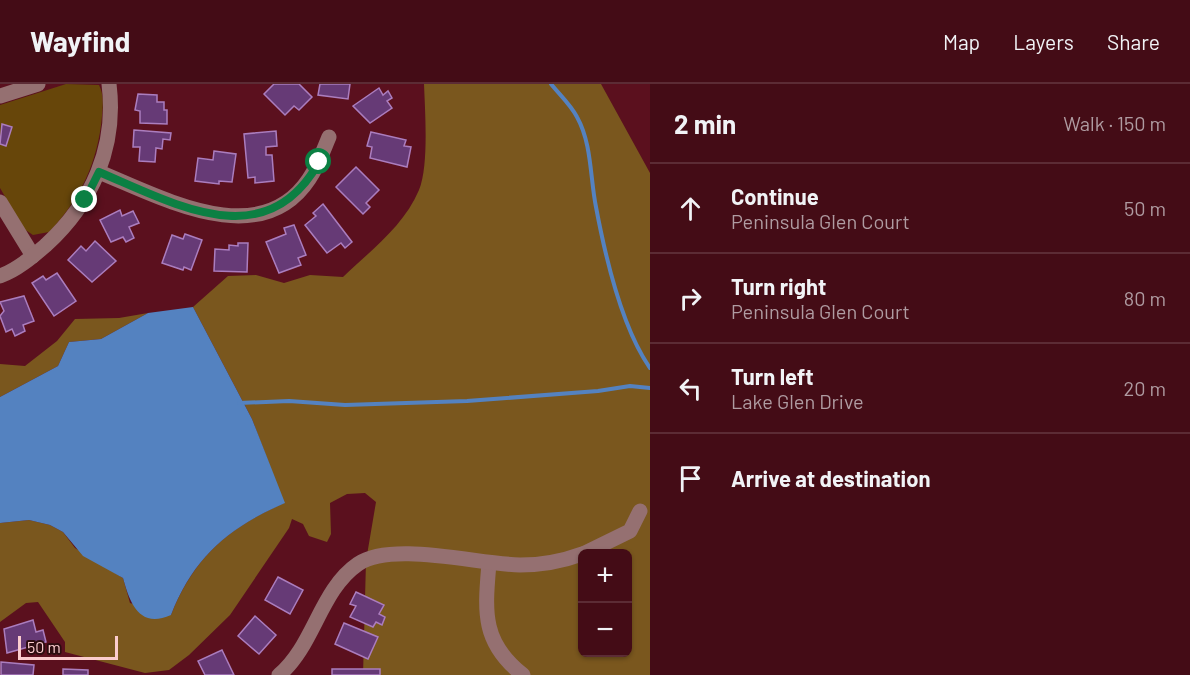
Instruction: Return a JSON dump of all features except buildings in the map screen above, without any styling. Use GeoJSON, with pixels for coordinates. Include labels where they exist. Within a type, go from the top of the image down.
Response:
{"type":"FeatureCollection","features":[{"type":"Feature","properties":{"kind":"street"},"geometry":{"type":"LineString","coordinates":[[0,96],[17,87],[38,84]]}},
{"type":"Feature","properties":{"kind":"street"},"geometry":{"type":"LineString","coordinates":[[0,276],[33,256],[70,222],[99,172],[110,129],[109,84]]}},
{"type":"Feature","properties":{"kind":"street"},"geometry":{"type":"LineString","coordinates":[[99,172],[214,215],[250,216],[282,204],[297,193],[309,179],[329,137]]}},
{"type":"Feature","properties":{"kind":"street"},"geometry":{"type":"LineString","coordinates":[[0,202],[33,256]]}},
{"type":"Feature","properties":{"kind":"street"},"geometry":{"type":"LineString","coordinates":[[593,549],[630,531],[640,511]]}},
{"type":"Feature","properties":{"kind":"street"},"geometry":{"type":"LineString","coordinates":[[287,673],[341,579],[374,555],[398,553],[489,563],[539,564],[578,555]]}},
{"type":"Feature","properties":{"kind":"street"},"geometry":{"type":"LineString","coordinates":[[489,563],[485,608],[489,629],[503,657],[523,675]]}},
{"type":"Feature","properties":{"kind":"shaded area"},"geometry":{"type":"Polygon","coordinates":[[[66,84],[99,85],[103,108],[100,133],[86,179],[70,207],[49,232],[33,235],[24,229],[0,188],[0,105],[66,84]]]}},
{"type":"Feature","properties":{"kind":"shaded area"},"geometry":{"type":"Polygon","coordinates":[[[424,84],[601,84],[650,173],[650,675],[363,675],[366,561],[376,502],[365,493],[347,494],[330,503],[331,534],[327,542],[309,536],[303,524],[292,519],[289,528],[230,615],[189,655],[169,670],[145,673],[65,652],[65,642],[38,602],[26,603],[0,622],[0,523],[29,520],[50,525],[63,532],[75,548],[123,578],[130,603],[171,615],[190,577],[215,547],[246,523],[284,503],[252,419],[193,307],[228,276],[256,275],[284,283],[310,275],[343,277],[375,248],[413,203],[419,190],[424,167],[424,84]]]}},
{"type":"Feature","properties":{"kind":"shaded area"},"geometry":{"type":"Polygon","coordinates":[[[148,313],[101,339],[69,342],[58,366],[0,397],[0,364],[25,366],[57,341],[75,319],[119,318],[148,313]]]}},
{"type":"Feature","properties":{"kind":"water"},"geometry":{"type":"Polygon","coordinates":[[[193,307],[252,419],[285,503],[230,534],[215,547],[190,577],[171,615],[151,619],[138,611],[133,604],[123,578],[83,556],[63,532],[50,525],[29,520],[0,523],[0,397],[58,366],[69,342],[101,339],[148,313],[193,307]]]}},
{"type":"Feature","properties":{"kind":"waterway"},"geometry":{"type":"LineString","coordinates":[[551,84],[572,108],[582,127],[600,226],[616,290],[631,333],[650,368]]}},
{"type":"Feature","properties":{"kind":"waterway"},"geometry":{"type":"LineString","coordinates":[[239,403],[289,401],[345,405],[467,401],[598,391],[630,386],[650,388]]}},
{"type":"Feature","properties":{"kind":"route"},"geometry":{"type":"LineString","coordinates":[[85,200],[99,172],[214,215],[232,218],[250,216],[266,212],[297,193],[319,162]]}}]}
